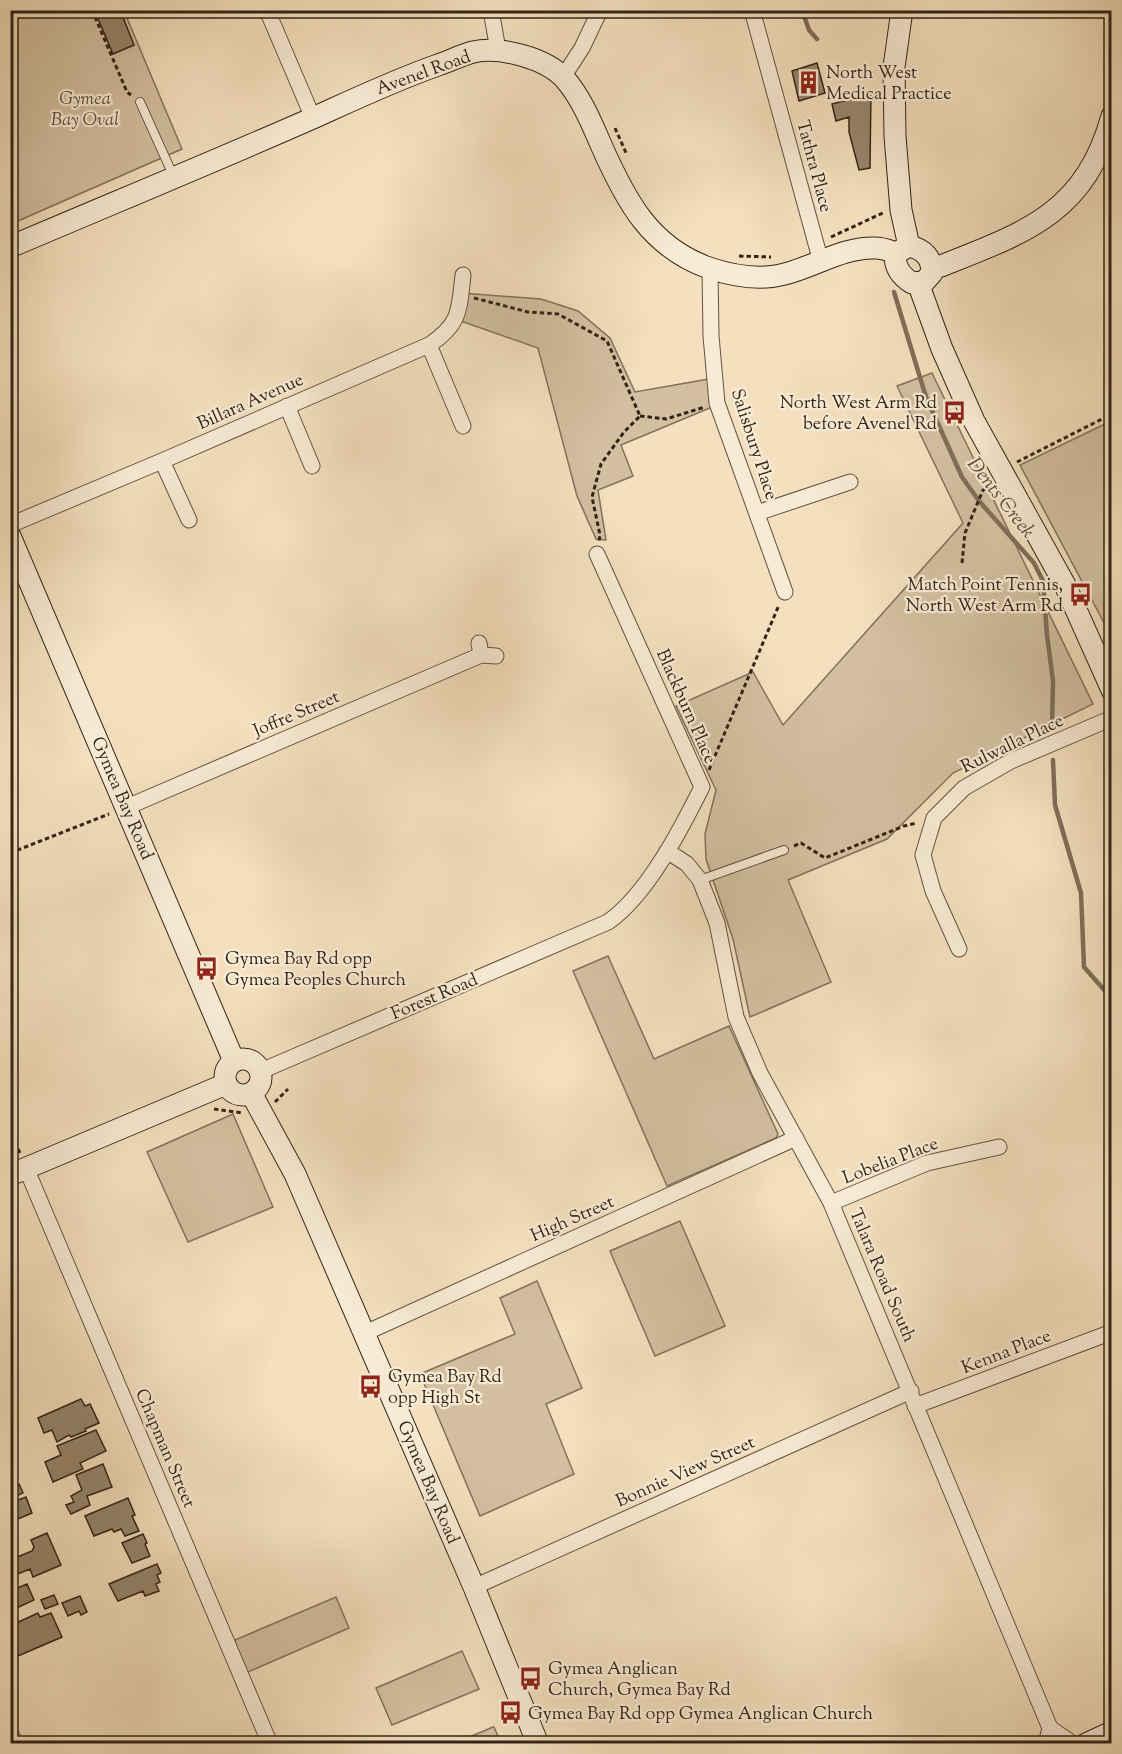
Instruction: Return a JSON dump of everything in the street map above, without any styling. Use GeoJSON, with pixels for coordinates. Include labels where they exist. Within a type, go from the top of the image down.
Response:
{"type":"FeatureCollection","features":[{"type":"Feature","properties":{"kind":"street"},"geometry":{"type":"LineString","coordinates":[[267,10],[313,118]]}},
{"type":"Feature","properties":{"kind":"street"},"geometry":{"type":"LineString","coordinates":[[491,10],[498,50]]}},
{"type":"Feature","properties":{"kind":"street"},"geometry":{"type":"LineString","coordinates":[[563,77],[582,48],[600,10]]}},
{"type":"Feature","properties":{"kind":"street","name":"Tathra Place"},"geometry":{"type":"LineString","coordinates":[[752,10],[821,262]]}},
{"type":"Feature","properties":{"kind":"street"},"geometry":{"type":"LineString","coordinates":[[902,10],[894,67],[897,167],[902,210],[903,249],[895,259],[897,269],[908,280],[918,284],[942,350],[974,421],[1065,585],[1112,690]]}},
{"type":"Feature","properties":{"kind":"street","name":"Avenel Road"},"geometry":{"type":"LineString","coordinates":[[10,247],[313,118],[400,78],[474,52],[498,50],[537,61],[563,77],[589,115],[608,160],[639,219],[656,237],[690,260],[732,275],[766,277],[821,262],[853,250],[903,249]]}},
{"type":"Feature","properties":{"kind":"street"},"geometry":{"type":"LineString","coordinates":[[932,267],[941,266],[1021,233],[1046,218],[1063,204],[1078,188],[1095,160],[1112,116]]}},
{"type":"Feature","properties":{"kind":"street"},"geometry":{"type":"LineString","coordinates":[[903,249],[919,248],[926,254],[932,267],[929,277],[918,284]]}},
{"type":"Feature","properties":{"kind":"street","name":"Salisbury Place"},"geometry":{"type":"LineString","coordinates":[[710,268],[711,336],[717,403],[785,592]]}},
{"type":"Feature","properties":{"kind":"street","name":"Billara Avenue"},"geometry":{"type":"LineString","coordinates":[[10,525],[429,345],[452,326],[459,311],[463,275]]}},
{"type":"Feature","properties":{"kind":"street"},"geometry":{"type":"LineString","coordinates":[[429,345],[463,426]]}},
{"type":"Feature","properties":{"kind":"street"},"geometry":{"type":"LineString","coordinates":[[287,406],[312,466]]}},
{"type":"Feature","properties":{"kind":"street"},"geometry":{"type":"LineString","coordinates":[[162,461],[189,519]]}},
{"type":"Feature","properties":{"kind":"street"},"geometry":{"type":"LineString","coordinates":[[757,513],[850,482]]}},
{"type":"Feature","properties":{"kind":"street","name":"Gymea Bay Road"},"geometry":{"type":"LineString","coordinates":[[10,536],[234,1061]]}},
{"type":"Feature","properties":{"kind":"street","name":"Blackburn Place"},"geometry":{"type":"LineString","coordinates":[[597,555],[702,787],[667,851],[632,899],[608,922]]}},
{"type":"Feature","properties":{"kind":"street","name":"Joffre Street"},"geometry":{"type":"LineString","coordinates":[[127,807],[485,652]]}},
{"type":"Feature","properties":{"kind":"street","name":"Rulwalla Place"},"geometry":{"type":"LineString","coordinates":[[959,949],[933,891],[922,855],[934,818],[964,788],[1011,761],[1112,718]]}},
{"type":"Feature","properties":{"kind":"street","name":"Talara Road South"},"geometry":{"type":"LineString","coordinates":[[667,851],[687,864],[700,880],[717,923],[736,1017],[760,1073],[831,1203],[1050,1728]]}},
{"type":"Feature","properties":{"kind":"street","name":"Forest Road"},"geometry":{"type":"LineString","coordinates":[[261,1071],[608,922]]}},
{"type":"Feature","properties":{"kind":"street"},"geometry":{"type":"LineString","coordinates":[[240,1059],[253,1061],[261,1071],[259,1086],[251,1094],[234,1093],[226,1084],[225,1074],[234,1061],[240,1059]]}},
{"type":"Feature","properties":{"kind":"street"},"geometry":{"type":"LineString","coordinates":[[18,1172],[226,1084]]}},
{"type":"Feature","properties":{"kind":"street","name":"Gymea Bay Road"},"geometry":{"type":"LineString","coordinates":[[251,1094],[296,1174],[474,1587],[538,1743]]}},
{"type":"Feature","properties":{"kind":"street","name":"High Street"},"geometry":{"type":"LineString","coordinates":[[365,1333],[796,1138]]}},
{"type":"Feature","properties":{"kind":"street","name":"Lobelia Place"},"geometry":{"type":"LineString","coordinates":[[831,1203],[927,1163],[999,1147]]}},
{"type":"Feature","properties":{"kind":"street","name":"Chapman Street"},"geometry":{"type":"LineString","coordinates":[[18,1172],[270,1743]]}},
{"type":"Feature","properties":{"kind":"street","name":"Kenna Place"},"geometry":{"type":"LineString","coordinates":[[913,1399],[1112,1332]]}},
{"type":"Feature","properties":{"kind":"street","name":"Bonnie View Street"},"geometry":{"type":"LineString","coordinates":[[474,1587],[913,1399]]}},
{"type":"Feature","properties":{"kind":"street"},"geometry":{"type":"LineString","coordinates":[[1046,1743],[1050,1728],[1073,1743]]}},
{"type":"Feature","properties":{"kind":"street"},"geometry":{"type":"LineString","coordinates":[[10,1732],[15,1743]]}},
{"type":"Feature","properties":{"kind":"street"},"geometry":{"type":"LineString","coordinates":[[1086,1743],[1112,1732]]}},
{"type":"Feature","properties":{"kind":"lane"},"geometry":{"type":"LineString","coordinates":[[140,102],[174,177]]}},
{"type":"Feature","properties":{"kind":"lane"},"geometry":{"type":"LineString","coordinates":[[700,880],[784,850]]}},
{"type":"Feature","properties":{"kind":"path"},"geometry":{"type":"LineString","coordinates":[[92,10],[127,92],[140,102]]}},
{"type":"Feature","properties":{"kind":"path"},"geometry":{"type":"LineString","coordinates":[[612,123],[629,161]]}},
{"type":"Feature","properties":{"kind":"path"},"geometry":{"type":"LineString","coordinates":[[829,238],[881,212],[902,210]]}},
{"type":"Feature","properties":{"kind":"path"},"geometry":{"type":"LineString","coordinates":[[731,256],[777,258]]}},
{"type":"Feature","properties":{"kind":"path"},"geometry":{"type":"LineString","coordinates":[[482,299],[528,312],[558,314],[607,341],[640,416]]}},
{"type":"Feature","properties":{"kind":"path"},"geometry":{"type":"LineString","coordinates":[[640,416],[666,419],[717,403]]}},
{"type":"Feature","properties":{"kind":"path"},"geometry":{"type":"LineString","coordinates":[[1015,463],[1112,414]]}},
{"type":"Feature","properties":{"kind":"path"},"geometry":{"type":"LineString","coordinates":[[597,555],[600,536],[592,497],[601,464],[624,432],[640,416]]}},
{"type":"Feature","properties":{"kind":"path"},"geometry":{"type":"LineString","coordinates":[[962,563],[965,533],[983,490]]}},
{"type":"Feature","properties":{"kind":"path"},"geometry":{"type":"LineString","coordinates":[[702,787],[785,592]]}},
{"type":"Feature","properties":{"kind":"path"},"geometry":{"type":"LineString","coordinates":[[10,853],[127,807]]}},
{"type":"Feature","properties":{"kind":"path"},"geometry":{"type":"LineString","coordinates":[[784,850],[801,843],[825,858],[904,826],[934,818]]}},
{"type":"Feature","properties":{"kind":"path"},"geometry":{"type":"LineString","coordinates":[[208,1105],[236,1113]]}},
{"type":"Feature","properties":{"kind":"green space","name":"Gymea Bay Oval"},"geometry":{"type":"Polygon","coordinates":[[[10,11],[124,11],[182,149],[11,224],[10,11]]]}},
{"type":"Feature","properties":{"kind":"green space"},"geometry":{"type":"Polygon","coordinates":[[[461,293],[541,299],[578,311],[610,338],[635,392],[715,378],[717,405],[621,445],[633,476],[598,490],[606,540],[596,539],[577,496],[538,348],[455,319],[461,293]]]}},
{"type":"Feature","properties":{"kind":"green space"},"geometry":{"type":"Polygon","coordinates":[[[932,373],[1093,704],[953,773],[887,839],[788,880],[831,982],[750,1017],[733,939],[706,859],[705,834],[716,790],[676,706],[753,672],[783,725],[963,523],[897,386],[932,373]]]}},
{"type":"Feature","properties":{"kind":"green space"},"geometry":{"type":"Polygon","coordinates":[[[1111,421],[1111,636],[1020,465],[1111,421]]]}},
{"type":"Feature","properties":{"kind":"green space"},"geometry":{"type":"Polygon","coordinates":[[[608,956],[654,1059],[729,1026],[778,1134],[776,1138],[667,1186],[573,971],[608,956]]]}},
{"type":"Feature","properties":{"kind":"green space"},"geometry":{"type":"Polygon","coordinates":[[[233,1114],[273,1207],[188,1242],[147,1152],[233,1114]]]}},
{"type":"Feature","properties":{"kind":"green space"},"geometry":{"type":"Polygon","coordinates":[[[680,1221],[725,1326],[655,1356],[610,1251],[680,1221]]]}},
{"type":"Feature","properties":{"kind":"green space"},"geometry":{"type":"Polygon","coordinates":[[[537,1281],[582,1388],[546,1404],[574,1474],[480,1516],[420,1374],[515,1334],[500,1298],[537,1281]]]}},
{"type":"Feature","properties":{"kind":"green space"},"geometry":{"type":"Polygon","coordinates":[[[336,1597],[349,1628],[241,1675],[228,1643],[336,1597]]]}},
{"type":"Feature","properties":{"kind":"green space"},"geometry":{"type":"Polygon","coordinates":[[[462,1651],[479,1689],[392,1725],[376,1688],[462,1651]]]}},
{"type":"Feature","properties":{"kind":"green space"},"geometry":{"type":"Polygon","coordinates":[[[493,1727],[501,1743],[455,1743],[493,1727]]]}},
{"type":"Feature","properties":{"kind":"building"},"geometry":{"type":"Polygon","coordinates":[[[104,10],[120,10],[134,45],[113,54],[96,14],[104,10]]]}},
{"type":"Feature","properties":{"kind":"building","name":"North West Medical Practice"},"geometry":{"type":"Polygon","coordinates":[[[817,63],[825,93],[799,101],[792,71],[817,63]]]}},
{"type":"Feature","properties":{"kind":"building"},"geometry":{"type":"Polygon","coordinates":[[[871,91],[870,168],[859,170],[849,132],[849,117],[836,121],[832,104],[859,97],[859,94],[871,91]]]}},
{"type":"Feature","properties":{"kind":"building"},"geometry":{"type":"Polygon","coordinates":[[[81,1399],[85,1406],[90,1404],[99,1423],[85,1429],[86,1431],[71,1437],[69,1435],[57,1442],[52,1430],[44,1433],[38,1418],[81,1399]]]}},
{"type":"Feature","properties":{"kind":"building"},"geometry":{"type":"Polygon","coordinates":[[[96,1430],[106,1451],[80,1463],[83,1469],[53,1482],[45,1462],[61,1455],[57,1446],[96,1430]]]}},
{"type":"Feature","properties":{"kind":"building"},"geometry":{"type":"Polygon","coordinates":[[[103,1464],[112,1487],[87,1496],[90,1505],[71,1514],[66,1505],[74,1502],[71,1496],[82,1490],[76,1475],[103,1464]]]}},
{"type":"Feature","properties":{"kind":"building"},"geometry":{"type":"Polygon","coordinates":[[[19,1484],[23,1493],[10,1499],[10,1488],[19,1484]]]}},
{"type":"Feature","properties":{"kind":"building"},"geometry":{"type":"Polygon","coordinates":[[[26,1497],[32,1513],[13,1521],[10,1515],[10,1503],[26,1497]]]}},
{"type":"Feature","properties":{"kind":"building"},"geometry":{"type":"Polygon","coordinates":[[[128,1498],[135,1515],[132,1516],[139,1531],[125,1536],[121,1529],[114,1532],[112,1529],[94,1536],[85,1516],[128,1498]]]}},
{"type":"Feature","properties":{"kind":"building"},"geometry":{"type":"Polygon","coordinates":[[[47,1533],[61,1565],[33,1577],[30,1569],[10,1577],[10,1560],[32,1551],[34,1547],[31,1540],[47,1533]]]}},
{"type":"Feature","properties":{"kind":"building"},"geometry":{"type":"Polygon","coordinates":[[[143,1534],[150,1556],[132,1563],[122,1543],[143,1534]]]}},
{"type":"Feature","properties":{"kind":"building"},"geometry":{"type":"Polygon","coordinates":[[[157,1564],[161,1573],[157,1575],[160,1582],[156,1584],[159,1591],[145,1596],[143,1591],[118,1601],[109,1584],[157,1564]]]}},
{"type":"Feature","properties":{"kind":"building"},"geometry":{"type":"Polygon","coordinates":[[[27,1584],[34,1600],[10,1611],[10,1591],[27,1584]]]}},
{"type":"Feature","properties":{"kind":"building"},"geometry":{"type":"Polygon","coordinates":[[[54,1595],[58,1604],[45,1609],[41,1600],[54,1595]]]}},
{"type":"Feature","properties":{"kind":"building"},"geometry":{"type":"Polygon","coordinates":[[[80,1596],[87,1612],[81,1615],[79,1611],[68,1616],[62,1603],[80,1596]]]}},
{"type":"Feature","properties":{"kind":"building"},"geometry":{"type":"Polygon","coordinates":[[[38,1613],[40,1617],[51,1613],[62,1637],[18,1656],[13,1643],[17,1642],[12,1634],[15,1633],[12,1625],[38,1613]]]}},
{"type":"Feature","properties":{"kind":"waterway","name":"Dents Creek"},"geometry":{"type":"LineString","coordinates":[[802,10],[809,30],[817,39]]}},
{"type":"Feature","properties":{"kind":"waterway","name":"Dents Creek"},"geometry":{"type":"LineString","coordinates":[[894,292],[926,397],[962,477],[979,501],[1034,563],[1043,581],[1053,681],[1052,726]]}},
{"type":"Feature","properties":{"kind":"waterway","name":"Dents Creek"},"geometry":{"type":"LineString","coordinates":[[1053,760],[1055,805],[1081,893],[1084,967],[1106,992],[1112,1009]]}},
{"type":"Feature","properties":{"kind":"place","name":"North West Medical Practice"},"geometry":{"type":"Point","coordinates":[808,82]}},
{"type":"Feature","properties":{"kind":"place","name":"North West Arm Rd before Avenel Rd"},"geometry":{"type":"Point","coordinates":[955,412]}},
{"type":"Feature","properties":{"kind":"place","name":"Match Point Tennis, North West Arm Rd"},"geometry":{"type":"Point","coordinates":[1081,594]}},
{"type":"Feature","properties":{"kind":"place","name":"Gymea Bay Rd opp Gymea Peoples Church"},"geometry":{"type":"Point","coordinates":[207,968]}},
{"type":"Feature","properties":{"kind":"place","name":"Gymea Bay Rd opp High St"},"geometry":{"type":"Point","coordinates":[370,1386]}},
{"type":"Feature","properties":{"kind":"place","name":"Gymea Anglican Church, Gymea Bay Rd"},"geometry":{"type":"Point","coordinates":[530,1678]}},
{"type":"Feature","properties":{"kind":"place","name":"Gymea Bay Rd opp Gymea Anglican Church"},"geometry":{"type":"Point","coordinates":[510,1713]}}]}
